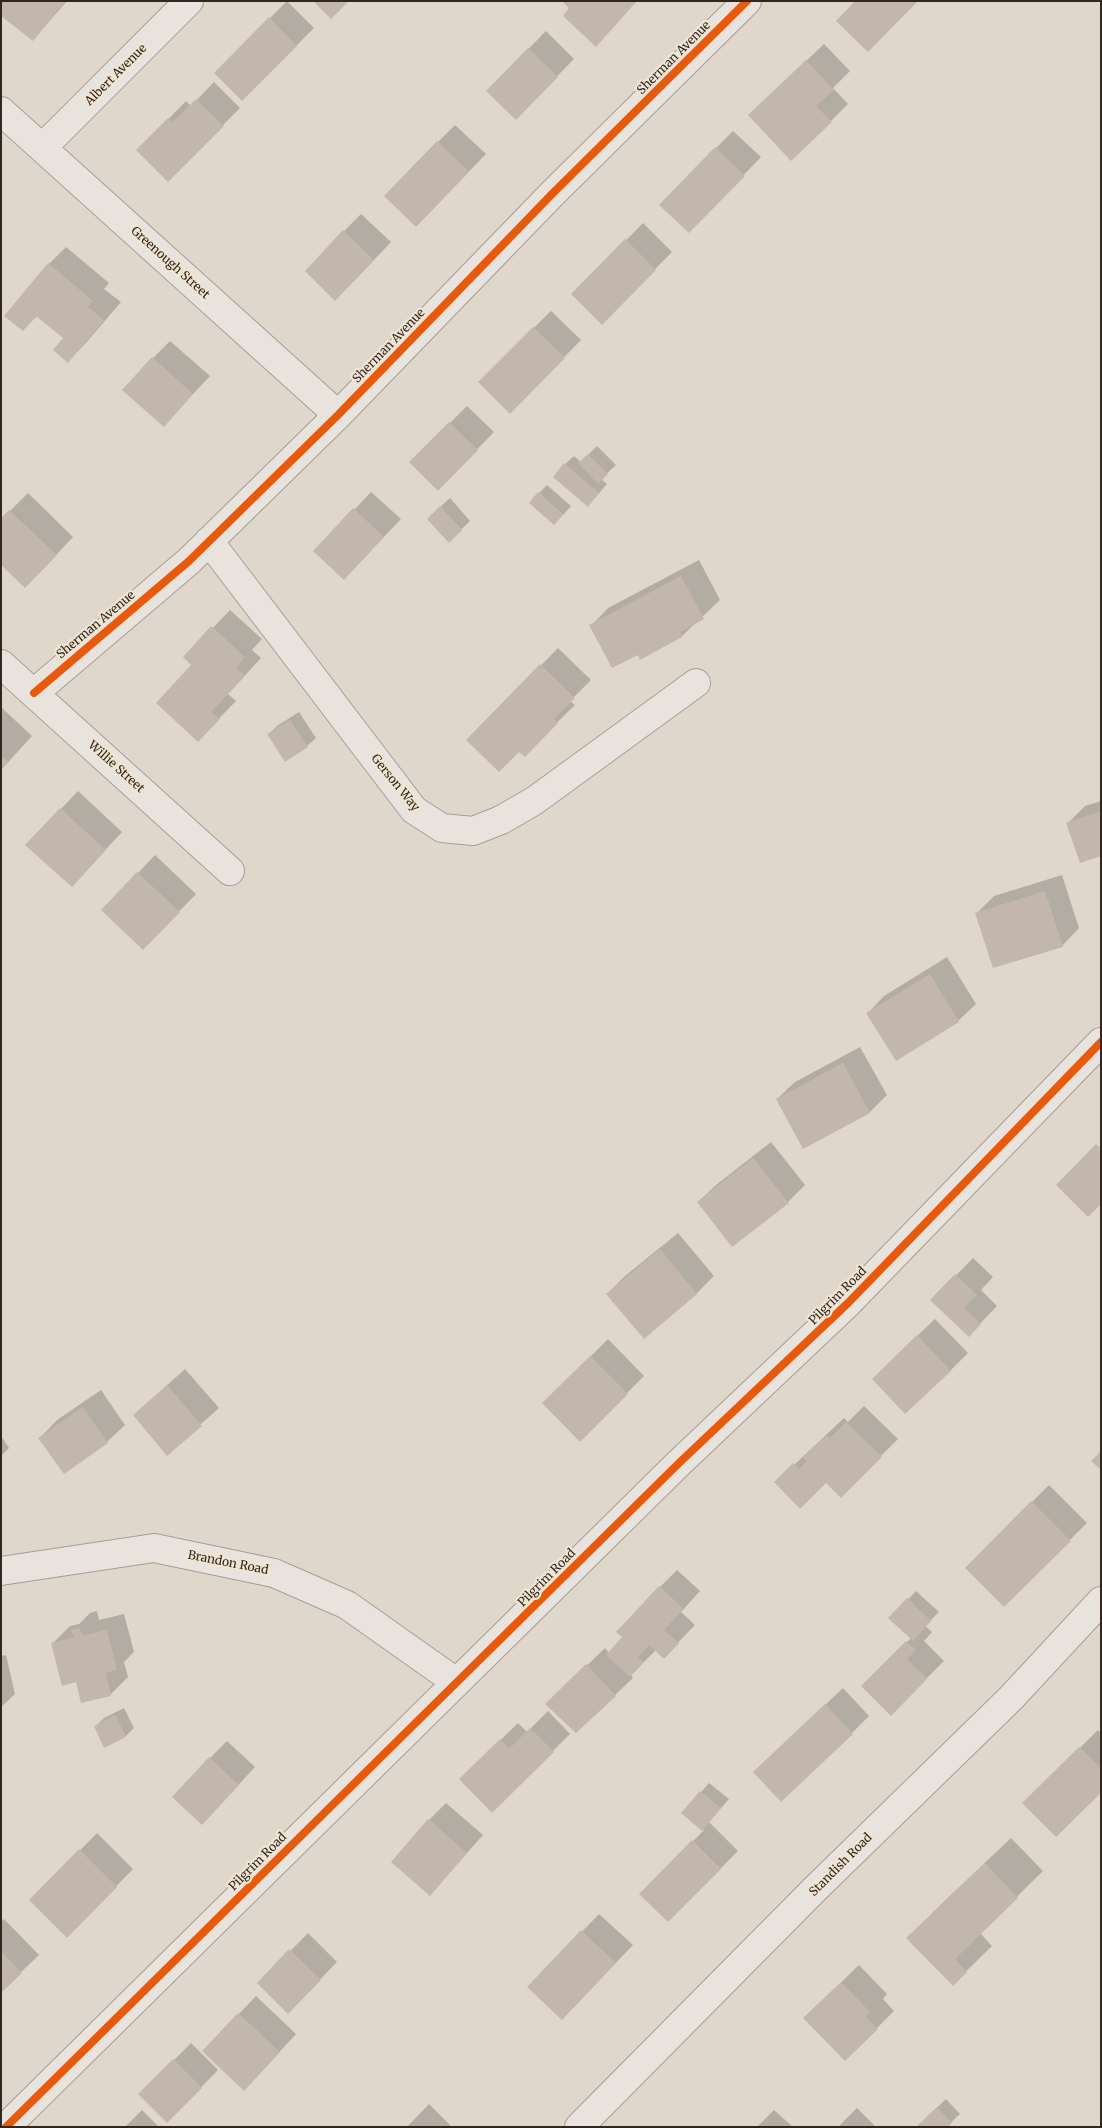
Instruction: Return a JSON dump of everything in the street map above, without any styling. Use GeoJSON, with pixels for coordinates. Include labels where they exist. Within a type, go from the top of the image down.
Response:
{"type":"FeatureCollection","features":[{"type":"Feature","properties":{"kind":"street","name":"Albert Avenue"},"geometry":{"type":"LineString","coordinates":[[42,148],[189,1]]}},
{"type":"Feature","properties":{"kind":"street","name":"Sherman Avenue"},"geometry":{"type":"LineString","coordinates":[[34,693],[189,561],[338,415],[552,194],[747,1]]}},
{"type":"Feature","properties":{"kind":"street","name":"Greenough Street"},"geometry":{"type":"LineString","coordinates":[[1,111],[338,415]]}},
{"type":"Feature","properties":{"kind":"street","name":"Gerson Way"},"geometry":{"type":"LineString","coordinates":[[209,541],[414,810],[442,828],[473,830],[501,820],[534,801],[696,683]]}},
{"type":"Feature","properties":{"kind":"street","name":"Willie Street"},"geometry":{"type":"LineString","coordinates":[[1,664],[230,871]]}},
{"type":"Feature","properties":{"kind":"street","name":"Pilgrim Road"},"geometry":{"type":"LineString","coordinates":[[6,2127],[678,1463],[848,1303],[1101,1042]]}},
{"type":"Feature","properties":{"kind":"street","name":"Brandon Road"},"geometry":{"type":"LineString","coordinates":[[1,1571],[154,1548],[274,1572],[347,1605],[456,1682]]}},
{"type":"Feature","properties":{"kind":"street","name":"Standish Road"},"geometry":{"type":"LineString","coordinates":[[579,2127],[816,1888],[1011,1698],[1101,1601]]}},
{"type":"Feature","properties":{"kind":"building"},"geometry":{"type":"Polygon","coordinates":[[[1,1],[65,1],[33,41],[1,16],[1,1]]]}},
{"type":"Feature","properties":{"kind":"building"},"geometry":{"type":"Polygon","coordinates":[[[313,1],[349,1],[331,19],[313,1]]]}},
{"type":"Feature","properties":{"kind":"building"},"geometry":{"type":"Polygon","coordinates":[[[562,1],[637,1],[596,47],[563,16],[569,8],[562,1]]]}},
{"type":"Feature","properties":{"kind":"building"},"geometry":{"type":"Polygon","coordinates":[[[855,1],[918,1],[868,52],[836,21],[855,1]]]}},
{"type":"Feature","properties":{"kind":"building"},"geometry":{"type":"Polygon","coordinates":[[[269,17],[297,46],[242,101],[214,73],[269,17]]]}},
{"type":"Feature","properties":{"kind":"building"},"geometry":{"type":"Polygon","coordinates":[[[528,48],[558,77],[516,120],[486,91],[528,48]]]}},
{"type":"Feature","properties":{"kind":"building"},"geometry":{"type":"Polygon","coordinates":[[[806,60],[834,90],[816,106],[832,122],[791,161],[748,115],[806,60]]]}},
{"type":"Feature","properties":{"kind":"building"},"geometry":{"type":"Polygon","coordinates":[[[196,99],[224,126],[168,182],[136,150],[168,118],[173,122],[196,99]]]}},
{"type":"Feature","properties":{"kind":"building"},"geometry":{"type":"Polygon","coordinates":[[[437,141],[469,172],[416,227],[384,196],[437,141]]]}},
{"type":"Feature","properties":{"kind":"building"},"geometry":{"type":"Polygon","coordinates":[[[715,147],[745,176],[689,233],[659,205],[715,147]]]}},
{"type":"Feature","properties":{"kind":"building"},"geometry":{"type":"Polygon","coordinates":[[[343,230],[374,260],[335,301],[305,271],[343,230]]]}},
{"type":"Feature","properties":{"kind":"building"},"geometry":{"type":"Polygon","coordinates":[[[625,239],[656,270],[602,325],[571,294],[625,239]]]}},
{"type":"Feature","properties":{"kind":"building"},"geometry":{"type":"Polygon","coordinates":[[[48,263],[93,301],[88,307],[104,320],[68,363],[53,350],[63,338],[36,316],[23,331],[4,316],[48,263]]]}},
{"type":"Feature","properties":{"kind":"building"},"geometry":{"type":"Polygon","coordinates":[[[533,327],[565,358],[510,414],[478,382],[533,327]]]}},
{"type":"Feature","properties":{"kind":"building"},"geometry":{"type":"Polygon","coordinates":[[[152,357],[193,394],[164,427],[122,390],[152,357]]]}},
{"type":"Feature","properties":{"kind":"building"},"geometry":{"type":"Polygon","coordinates":[[[449,422],[478,450],[438,491],[409,462],[449,422]]]}},
{"type":"Feature","properties":{"kind":"building"},"geometry":{"type":"Polygon","coordinates":[[[588,454],[608,474],[598,484],[578,463],[588,454]]]}},
{"type":"Feature","properties":{"kind":"building"},"geometry":{"type":"Polygon","coordinates":[[[564,463],[599,493],[588,507],[553,477],[564,463]]]}},
{"type":"Feature","properties":{"kind":"building"},"geometry":{"type":"Polygon","coordinates":[[[538,492],[563,515],[554,525],[529,503],[538,492]]]}},
{"type":"Feature","properties":{"kind":"building"},"geometry":{"type":"Polygon","coordinates":[[[440,506],[462,530],[449,543],[427,519],[440,506]]]}},
{"type":"Feature","properties":{"kind":"building"},"geometry":{"type":"Polygon","coordinates":[[[353,508],[384,537],[344,580],[313,551],[353,508]]]}},
{"type":"Feature","properties":{"kind":"building"},"geometry":{"type":"Polygon","coordinates":[[[9,510],[57,555],[25,588],[1,565],[1,518],[9,510]]]}},
{"type":"Feature","properties":{"kind":"building"},"geometry":{"type":"Polygon","coordinates":[[[681,576],[704,619],[680,632],[682,637],[640,660],[638,655],[612,668],[589,625],[681,576]]]}},
{"type":"Feature","properties":{"kind":"building"},"geometry":{"type":"Polygon","coordinates":[[[211,626],[245,657],[236,668],[245,676],[211,712],[220,719],[198,742],[156,703],[191,665],[183,657],[211,626]]]}},
{"type":"Feature","properties":{"kind":"building"},"geometry":{"type":"Polygon","coordinates":[[[540,664],[575,698],[554,719],[558,723],[525,757],[519,752],[499,772],[466,740],[540,664]]]}},
{"type":"Feature","properties":{"kind":"building"},"geometry":{"type":"Polygon","coordinates":[[[290,720],[308,747],[285,762],[267,734],[290,720]]]}},
{"type":"Feature","properties":{"kind":"building"},"geometry":{"type":"Polygon","coordinates":[[[1,756],[8,762],[1,769],[1,756]]]}},
{"type":"Feature","properties":{"kind":"building"},"geometry":{"type":"Polygon","coordinates":[[[60,808],[106,850],[72,887],[25,845],[60,808]]]}},
{"type":"Feature","properties":{"kind":"building"},"geometry":{"type":"Polygon","coordinates":[[[1101,811],[1101,856],[1080,863],[1066,823],[1101,811]]]}},
{"type":"Feature","properties":{"kind":"building"},"geometry":{"type":"Polygon","coordinates":[[[137,872],[180,912],[143,950],[101,910],[137,872]]]}},
{"type":"Feature","properties":{"kind":"building"},"geometry":{"type":"Polygon","coordinates":[[[1045,891],[1063,947],[993,968],[975,913],[1045,891]]]}},
{"type":"Feature","properties":{"kind":"building"},"geometry":{"type":"Polygon","coordinates":[[[930,974],[959,1022],[896,1061],[866,1013],[930,974]]]}},
{"type":"Feature","properties":{"kind":"building"},"geometry":{"type":"Polygon","coordinates":[[[843,1063],[870,1113],[803,1149],[776,1099],[843,1063]]]}},
{"type":"Feature","properties":{"kind":"building"},"geometry":{"type":"Polygon","coordinates":[[[1096,1144],[1101,1148],[1101,1204],[1088,1217],[1056,1185],[1096,1144]]]}},
{"type":"Feature","properties":{"kind":"building"},"geometry":{"type":"Polygon","coordinates":[[[753,1158],[789,1203],[732,1247],[697,1202],[753,1158]]]}},
{"type":"Feature","properties":{"kind":"building"},"geometry":{"type":"Polygon","coordinates":[[[660,1249],[697,1294],[644,1339],[606,1294],[660,1249]]]}},
{"type":"Feature","properties":{"kind":"building"},"geometry":{"type":"Polygon","coordinates":[[[955,1274],[977,1295],[964,1308],[981,1324],[969,1337],[930,1300],[955,1274]]]}},
{"type":"Feature","properties":{"kind":"building"},"geometry":{"type":"Polygon","coordinates":[[[917,1335],[951,1371],[905,1414],[872,1379],[917,1335]]]}},
{"type":"Feature","properties":{"kind":"building"},"geometry":{"type":"Polygon","coordinates":[[[590,1356],[628,1394],[580,1442],[542,1403],[590,1356]]]}},
{"type":"Feature","properties":{"kind":"building"},"geometry":{"type":"Polygon","coordinates":[[[167,1385],[202,1426],[167,1456],[133,1415],[167,1385]]]}},
{"type":"Feature","properties":{"kind":"building"},"geometry":{"type":"Polygon","coordinates":[[[83,1407],[108,1443],[64,1474],[38,1438],[83,1407]]]}},
{"type":"Feature","properties":{"kind":"building"},"geometry":{"type":"Polygon","coordinates":[[[846,1422],[882,1457],[841,1498],[826,1483],[800,1509],[774,1482],[793,1463],[799,1469],[807,1461],[803,1457],[826,1435],[830,1438],[846,1422]]]}},
{"type":"Feature","properties":{"kind":"building"},"geometry":{"type":"Polygon","coordinates":[[[1101,1451],[1101,1470],[1091,1461],[1101,1451]]]}},
{"type":"Feature","properties":{"kind":"building"},"geometry":{"type":"Polygon","coordinates":[[[1031,1501],[1071,1541],[1004,1607],[965,1568],[1031,1501]]]}},
{"type":"Feature","properties":{"kind":"building"},"geometry":{"type":"Polygon","coordinates":[[[659,1586],[684,1609],[664,1630],[679,1643],[664,1659],[649,1645],[638,1657],[644,1662],[630,1677],[606,1655],[622,1637],[616,1632],[659,1586]]]}},
{"type":"Feature","properties":{"kind":"building"},"geometry":{"type":"Polygon","coordinates":[[[907,1598],[931,1621],[913,1641],[888,1618],[907,1598]]]}},
{"type":"Feature","properties":{"kind":"building"},"geometry":{"type":"Polygon","coordinates":[[[80,1628],[82,1636],[107,1630],[117,1670],[106,1673],[111,1696],[81,1703],[76,1682],[62,1686],[51,1643],[74,1637],[71,1630],[80,1628]]]}},
{"type":"Feature","properties":{"kind":"building"},"geometry":{"type":"Polygon","coordinates":[[[906,1641],[916,1650],[907,1659],[927,1679],[891,1716],[861,1686],[906,1641]]]}},
{"type":"Feature","properties":{"kind":"building"},"geometry":{"type":"Polygon","coordinates":[[[586,1664],[616,1696],[576,1733],[545,1704],[586,1664]]]}},
{"type":"Feature","properties":{"kind":"building"},"geometry":{"type":"Polygon","coordinates":[[[825,1704],[853,1734],[781,1802],[753,1772],[825,1704]]]}},
{"type":"Feature","properties":{"kind":"building"},"geometry":{"type":"Polygon","coordinates":[[[115,1715],[126,1737],[104,1748],[94,1726],[115,1715]]]}},
{"type":"Feature","properties":{"kind":"building"},"geometry":{"type":"Polygon","coordinates":[[[530,1728],[554,1752],[492,1813],[459,1779],[500,1739],[509,1749],[530,1728]]]}},
{"type":"Feature","properties":{"kind":"building"},"geometry":{"type":"Polygon","coordinates":[[[1079,1747],[1101,1768],[1101,1793],[1056,1837],[1022,1803],[1079,1747]]]}},
{"type":"Feature","properties":{"kind":"building"},"geometry":{"type":"Polygon","coordinates":[[[209,1757],[239,1785],[202,1825],[172,1797],[209,1757]]]}},
{"type":"Feature","properties":{"kind":"building"},"geometry":{"type":"Polygon","coordinates":[[[700,1791],[721,1808],[702,1831],[681,1813],[700,1791]]]}},
{"type":"Feature","properties":{"kind":"building"},"geometry":{"type":"Polygon","coordinates":[[[428,1819],[467,1853],[430,1896],[391,1862],[428,1819]]]}},
{"type":"Feature","properties":{"kind":"building"},"geometry":{"type":"Polygon","coordinates":[[[692,1840],[721,1869],[668,1922],[639,1894],[692,1840]]]}},
{"type":"Feature","properties":{"kind":"building"},"geometry":{"type":"Polygon","coordinates":[[[79,1849],[117,1887],[67,1938],[29,1900],[79,1849]]]}},
{"type":"Feature","properties":{"kind":"building"},"geometry":{"type":"Polygon","coordinates":[[[985,1863],[1018,1898],[955,1959],[967,1972],[953,1986],[906,1938],[985,1863]]]}},
{"type":"Feature","properties":{"kind":"building"},"geometry":{"type":"Polygon","coordinates":[[[581,1930],[616,1963],[562,2020],[527,1987],[581,1930]]]}},
{"type":"Feature","properties":{"kind":"building"},"geometry":{"type":"Polygon","coordinates":[[[289,1949],[321,1980],[288,2014],[257,1983],[289,1949]]]}},
{"type":"Feature","properties":{"kind":"building"},"geometry":{"type":"Polygon","coordinates":[[[1,1951],[22,1973],[1,1993],[1,1951]]]}},
{"type":"Feature","properties":{"kind":"building"},"geometry":{"type":"Polygon","coordinates":[[[841,1982],[870,2012],[866,2017],[878,2029],[845,2061],[803,2018],[841,1982]]]}},
{"type":"Feature","properties":{"kind":"building"},"geometry":{"type":"Polygon","coordinates":[[[238,2013],[280,2052],[244,2091],[202,2051],[238,2013]]]}},
{"type":"Feature","properties":{"kind":"building"},"geometry":{"type":"Polygon","coordinates":[[[173,2059],[202,2088],[167,2123],[138,2094],[173,2059]]]}},
{"type":"Feature","properties":{"kind":"building"},"geometry":{"type":"Polygon","coordinates":[[[937,2107],[952,2123],[948,2127],[916,2127],[937,2107]]]}},
{"type":"Feature","properties":{"kind":"cycle path"},"geometry":{"type":"LineString","coordinates":[[34,693],[189,561],[338,415],[552,194],[747,1]]}},
{"type":"Feature","properties":{"kind":"cycle path"},"geometry":{"type":"LineString","coordinates":[[6,2127],[679,1463],[848,1303],[1101,1042]]}}]}
